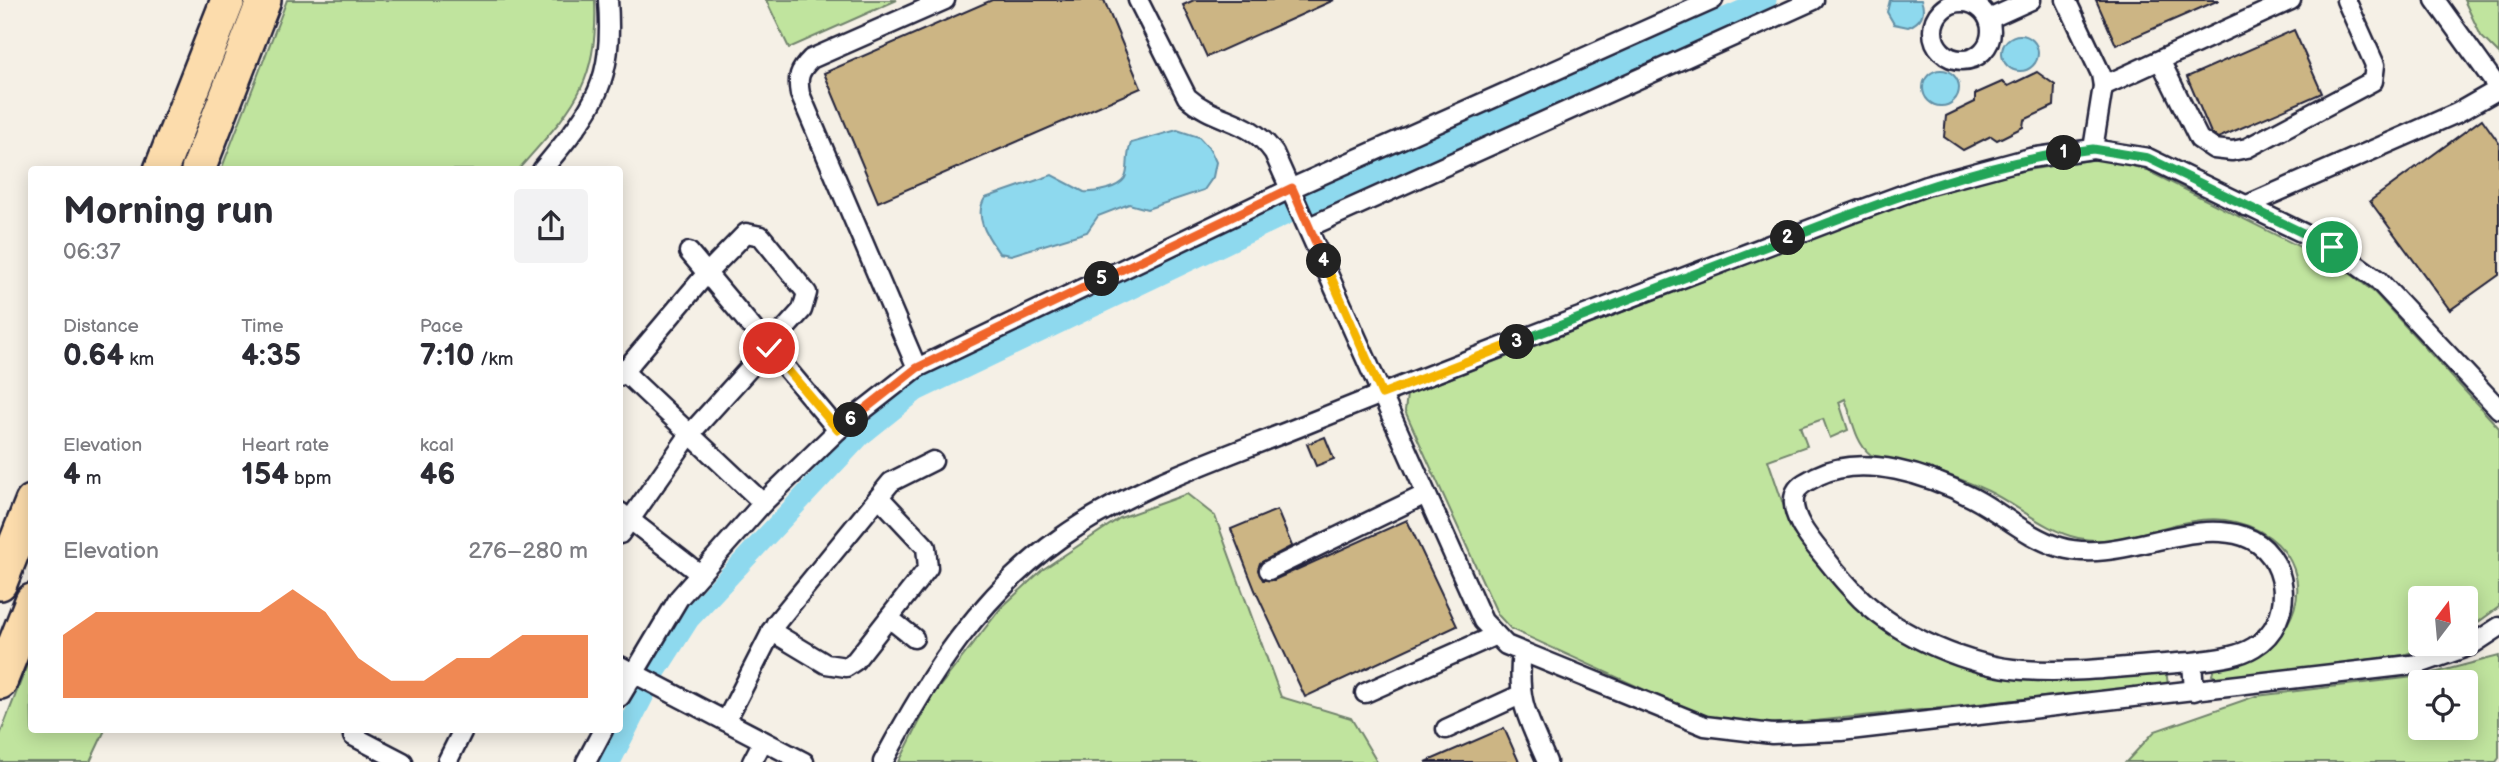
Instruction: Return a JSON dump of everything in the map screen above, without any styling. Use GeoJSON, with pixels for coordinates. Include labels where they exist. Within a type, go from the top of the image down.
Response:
{"type":"FeatureCollection","features":[{"type":"Feature","properties":{"kind":"highway"},"geometry":{"type":"LineString","coordinates":[[163,166],[228,0]]}},
{"type":"Feature","properties":{"kind":"highway"},"geometry":{"type":"LineString","coordinates":[[200,166],[264,0]]}},
{"type":"Feature","properties":{"kind":"highway"},"geometry":{"type":"LineString","coordinates":[[0,583],[28,512]]}},
{"type":"Feature","properties":{"kind":"highway"},"geometry":{"type":"LineString","coordinates":[[0,682],[28,611]]}},
{"type":"Feature","properties":{"kind":"street"},"geometry":{"type":"LineString","coordinates":[[545,166],[580,124],[604,79],[609,59],[608,0]]}},
{"type":"Feature","properties":{"kind":"street"},"geometry":{"type":"LineString","coordinates":[[917,368],[800,94],[797,80],[800,70],[811,59],[945,0]]}},
{"type":"Feature","properties":{"kind":"street"},"geometry":{"type":"LineString","coordinates":[[1138,0],[1187,97],[1198,107],[1235,121],[1264,137],[1300,207],[1483,621],[1506,645],[1705,726],[1772,734],[1841,731],[2419,664],[2470,646],[2499,628]]}},
{"type":"Feature","properties":{"kind":"street"},"geometry":{"type":"LineString","coordinates":[[1300,207],[1713,0]]}},
{"type":"Feature","properties":{"kind":"street"},"geometry":{"type":"LineString","coordinates":[[623,690],[631,672],[679,598],[763,503],[838,430],[917,368],[1300,207],[1814,0]]}},
{"type":"Feature","properties":{"kind":"street"},"geometry":{"type":"LineString","coordinates":[[1989,19],[2031,0]]}},
{"type":"Feature","properties":{"kind":"street"},"geometry":{"type":"LineString","coordinates":[[2066,0],[2101,74],[2103,86],[2093,149]]}},
{"type":"Feature","properties":{"kind":"street"},"geometry":{"type":"LineString","coordinates":[[2103,86],[2161,62],[2291,0]]}},
{"type":"Feature","properties":{"kind":"street"},"geometry":{"type":"LineString","coordinates":[[2161,62],[2199,139],[2214,149],[2247,148],[2373,82],[2375,65],[2346,0]]}},
{"type":"Feature","properties":{"kind":"street"},"geometry":{"type":"LineString","coordinates":[[2245,206],[2457,113],[2499,89],[2434,0]]}},
{"type":"Feature","properties":{"kind":"street"},"geometry":{"type":"LineString","coordinates":[[1949,2],[1969,2],[1984,11],[1989,19],[1991,37],[1982,53],[1965,60],[1956,60],[1940,50],[1933,34],[1937,16],[1949,2]]}},
{"type":"Feature","properties":{"kind":"street"},"geometry":{"type":"LineString","coordinates":[[883,762],[916,700],[992,596],[1059,539],[1123,500],[1382,394],[1926,186],[2030,158],[2093,149],[2148,158],[2332,247],[2378,280],[2499,409]]}},
{"type":"Feature","properties":{"kind":"street"},"geometry":{"type":"LineString","coordinates":[[623,370],[746,233],[761,236],[807,293],[802,310],[690,435],[623,522],[700,573]]}},
{"type":"Feature","properties":{"kind":"street"},"geometry":{"type":"LineString","coordinates":[[689,252],[838,430]]}},
{"type":"Feature","properties":{"kind":"street"},"geometry":{"type":"LineString","coordinates":[[623,374],[763,503]]}},
{"type":"Feature","properties":{"kind":"street"},"geometry":{"type":"LineString","coordinates":[[726,721],[771,631],[879,497],[901,475],[933,461]]}},
{"type":"Feature","properties":{"kind":"street"},"geometry":{"type":"LineString","coordinates":[[1841,467],[1873,468],[1919,477],[1972,497],[2045,541],[2076,551],[2099,551],[2218,532],[2243,536],[2268,550],[2277,562],[2283,601],[2274,629],[2254,647],[2229,657],[2192,662],[2026,670],[1991,666],[1945,649],[1895,626],[1862,600],[1824,556],[1797,517],[1795,491],[1802,484],[1841,467]]}},
{"type":"Feature","properties":{"kind":"street"},"geometry":{"type":"LineString","coordinates":[[1269,570],[1426,494]]}},
{"type":"Feature","properties":{"kind":"street"},"geometry":{"type":"LineString","coordinates":[[771,631],[826,664],[846,667],[855,661],[925,574],[929,557],[926,547],[879,497]]}},
{"type":"Feature","properties":{"kind":"street"},"geometry":{"type":"LineString","coordinates":[[889,618],[914,638]]}},
{"type":"Feature","properties":{"kind":"street"},"geometry":{"type":"LineString","coordinates":[[1365,693],[1496,635]]}},
{"type":"Feature","properties":{"kind":"street"},"geometry":{"type":"LineString","coordinates":[[1522,652],[1520,695],[1547,762]]}},
{"type":"Feature","properties":{"kind":"street"},"geometry":{"type":"LineString","coordinates":[[2192,662],[2194,691]]}},
{"type":"Feature","properties":{"kind":"street"},"geometry":{"type":"LineString","coordinates":[[631,672],[804,762]]}},
{"type":"Feature","properties":{"kind":"street"},"geometry":{"type":"LineString","coordinates":[[1446,729],[1520,695]]}},
{"type":"Feature","properties":{"kind":"street"},"geometry":{"type":"LineString","coordinates":[[447,762],[462,733]]}},
{"type":"Feature","properties":{"kind":"street"},"geometry":{"type":"LineString","coordinates":[[586,762],[601,733]]}},
{"type":"Feature","properties":{"kind":"street"},"geometry":{"type":"LineString","coordinates":[[353,736],[404,762]]}},
{"type":"Feature","properties":{"kind":"street"},"geometry":{"type":"LineString","coordinates":[[752,762],[763,741]]}},
{"type":"Feature","properties":{"kind":"green space"},"geometry":{"type":"Polygon","coordinates":[[[287,0],[595,0],[592,54],[578,94],[553,130],[522,166],[223,166],[287,0]]]}},
{"type":"Feature","properties":{"kind":"green space"},"geometry":{"type":"Polygon","coordinates":[[[766,0],[897,0],[789,48],[766,0]]]}},
{"type":"Feature","properties":{"kind":"green space"},"geometry":{"type":"Polygon","coordinates":[[[2464,0],[2499,0],[2499,54],[2481,36],[2464,0]]]}},
{"type":"Feature","properties":{"kind":"green space"},"geometry":{"type":"Polygon","coordinates":[[[2090,160],[2114,160],[2146,170],[2346,270],[2375,293],[2499,428],[2499,607],[2478,622],[2478,586],[2408,586],[2408,653],[2221,680],[2212,675],[2214,668],[2249,657],[2268,647],[2285,628],[2294,608],[2297,588],[2294,569],[2284,552],[2269,537],[2249,526],[2225,520],[2188,522],[2114,539],[2096,540],[2066,535],[1974,485],[1931,469],[1871,455],[1861,444],[1845,399],[1839,402],[1848,430],[1830,438],[1823,419],[1800,427],[1807,446],[1768,460],[1793,533],[1851,600],[1989,673],[2166,671],[2168,684],[1786,724],[1741,722],[1700,715],[1511,629],[1498,615],[1405,411],[1407,395],[1929,194],[2021,171],[2090,160]]]}},
{"type":"Feature","properties":{"kind":"green space"},"geometry":{"type":"Polygon","coordinates":[[[1187,494],[1215,516],[1281,697],[1351,718],[1377,762],[899,762],[933,695],[1001,608],[1042,570],[1120,518],[1187,494]]]}},
{"type":"Feature","properties":{"kind":"green space"},"geometry":{"type":"Polygon","coordinates":[[[2499,656],[2499,758],[2496,762],[2126,762],[2155,731],[2256,696],[2408,678],[2408,740],[2478,740],[2478,670],[2445,670],[2499,656]]]}},
{"type":"Feature","properties":{"kind":"green space"},"geometry":{"type":"Polygon","coordinates":[[[28,663],[28,733],[104,733],[90,762],[0,762],[0,735],[28,663]]]}},
{"type":"Feature","properties":{"kind":"water"},"geometry":{"type":"Polygon","coordinates":[[[1890,0],[1921,0],[1921,16],[1908,27],[1894,24],[1887,12],[1890,0]]]}},
{"type":"Feature","properties":{"kind":"water"},"geometry":{"type":"Polygon","coordinates":[[[2020,35],[2033,40],[2038,53],[2033,66],[2020,71],[2007,66],[2002,53],[2007,40],[2020,35]]]}},
{"type":"Feature","properties":{"kind":"water"},"geometry":{"type":"Polygon","coordinates":[[[1941,70],[1954,75],[1959,88],[1954,101],[1941,106],[1928,101],[1923,88],[1928,75],[1941,70]]]}},
{"type":"Feature","properties":{"kind":"water"},"geometry":{"type":"Polygon","coordinates":[[[1177,130],[1199,137],[1210,149],[1216,162],[1213,177],[1204,190],[1147,209],[1129,204],[1098,216],[1087,232],[1011,255],[999,253],[983,227],[981,212],[985,198],[1052,175],[1084,192],[1107,189],[1125,177],[1131,143],[1177,130]]]}},
{"type":"Feature","properties":{"kind":"building"},"geometry":{"type":"Polygon","coordinates":[[[992,0],[1104,0],[1141,88],[878,202],[824,73],[992,0]]]}},
{"type":"Feature","properties":{"kind":"building"},"geometry":{"type":"Polygon","coordinates":[[[1194,0],[1334,0],[1207,57],[1183,5],[1194,0]]]}},
{"type":"Feature","properties":{"kind":"building"},"geometry":{"type":"Polygon","coordinates":[[[2096,0],[2219,0],[2116,45],[2096,0]]]}},
{"type":"Feature","properties":{"kind":"building"},"geometry":{"type":"Polygon","coordinates":[[[2294,30],[2322,93],[2218,138],[2211,133],[2187,77],[2294,30]]]}},
{"type":"Feature","properties":{"kind":"building"},"geometry":{"type":"Polygon","coordinates":[[[2037,72],[2055,85],[2054,106],[2024,120],[2023,127],[1997,140],[1991,136],[1963,150],[1944,137],[1946,116],[1975,102],[1975,94],[2002,82],[2008,86],[2037,72]]]}},
{"type":"Feature","properties":{"kind":"building"},"geometry":{"type":"Polygon","coordinates":[[[2482,119],[2499,143],[2499,275],[2450,310],[2370,201],[2482,119]]]}},
{"type":"Feature","properties":{"kind":"building"},"geometry":{"type":"Polygon","coordinates":[[[1325,437],[1334,459],[1316,466],[1307,444],[1325,437]]]}},
{"type":"Feature","properties":{"kind":"building"},"geometry":{"type":"Polygon","coordinates":[[[1277,510],[1292,546],[1260,563],[1258,570],[1263,580],[1274,580],[1407,520],[1457,626],[1305,697],[1255,590],[1231,529],[1277,510]]]}},
{"type":"Feature","properties":{"kind":"building"},"geometry":{"type":"Polygon","coordinates":[[[1504,728],[1519,762],[1426,762],[1504,728]]]}},
{"type":"Feature","properties":{"kind":"waterway"},"geometry":{"type":"LineString","coordinates":[[610,762],[656,671],[689,619],[860,436],[916,391],[1314,201],[1766,0]]}},
{"type":"Feature","properties":{"kind":"route"},"geometry":{"type":"LineString","coordinates":[[769,348],[838,430],[917,368],[941,355],[1292,188],[1382,394],[1926,186],[2030,158],[2073,151],[2093,149],[2148,158],[2332,247]]}}]}
